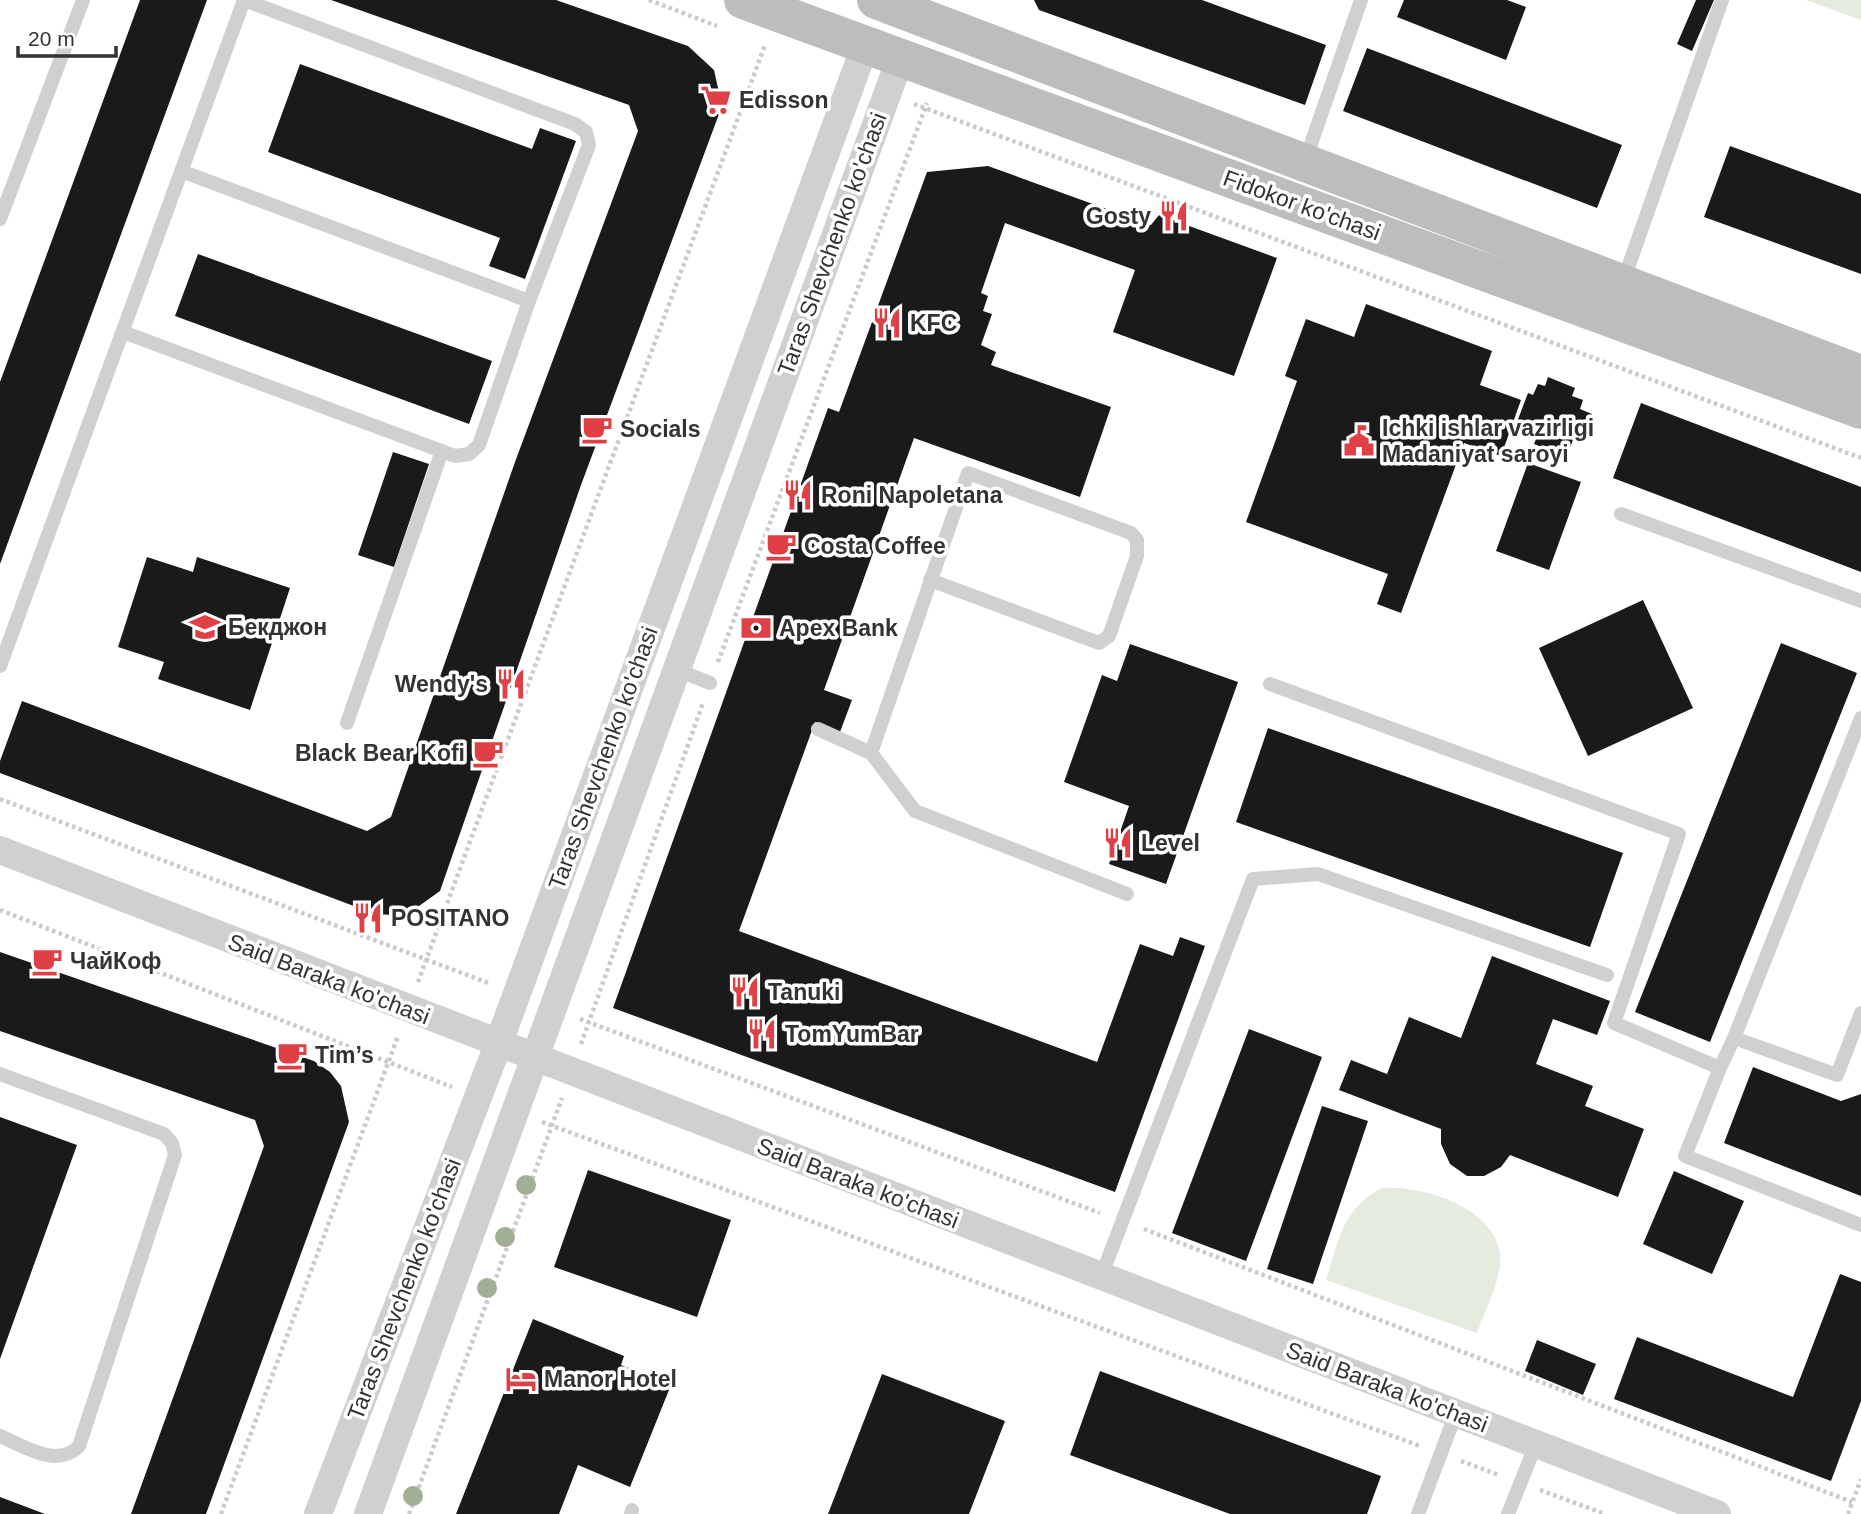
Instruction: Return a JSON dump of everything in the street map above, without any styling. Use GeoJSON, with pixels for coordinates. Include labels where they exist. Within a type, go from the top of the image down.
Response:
{"type":"FeatureCollection","features":[{"type":"Feature","properties":{"kind":"main road","name":"Fidokor ko'chasi"},"geometry":{"type":"LineString","coordinates":[[743,0],[1861,410]]}},
{"type":"Feature","properties":{"kind":"main road","name":"Fidokor ko'chasi"},"geometry":{"type":"LineString","coordinates":[[895,3],[1861,374]]}},
{"type":"Feature","properties":{"kind":"main road","name":"Taras Shevchenko ko'chasi"},"geometry":{"type":"LineString","coordinates":[[865,46],[895,3]]}},
{"type":"Feature","properties":{"kind":"main road","name":"Taras Shevchenko ko'chasi"},"geometry":{"type":"LineString","coordinates":[[895,3],[900,58]]}},
{"type":"Feature","properties":{"kind":"street","name":"Taras Shevchenko ko'chasi"},"geometry":{"type":"LineString","coordinates":[[318,1514],[498,1045],[865,46]]}},
{"type":"Feature","properties":{"kind":"street","name":"Taras Shevchenko ko'chasi"},"geometry":{"type":"LineString","coordinates":[[368,1514],[537,1060],[900,58]]}},
{"type":"Feature","properties":{"kind":"street","name":"Said Baraka ko'chasi"},"geometry":{"type":"LineString","coordinates":[[0,850],[498,1045],[1717,1514]]}},
{"type":"Feature","properties":{"kind":"lane"},"geometry":{"type":"LineString","coordinates":[[0,219],[83,0]]}},
{"type":"Feature","properties":{"kind":"lane"},"geometry":{"type":"LineString","coordinates":[[0,666],[122,332],[244,0],[582,127],[589,145],[529,300],[479,445],[469,454],[462,456],[442,451],[122,332]]}},
{"type":"Feature","properties":{"kind":"lane"},"geometry":{"type":"LineString","coordinates":[[1305,162],[1362,0]]}},
{"type":"Feature","properties":{"kind":"lane"},"geometry":{"type":"LineString","coordinates":[[1622,283],[1722,0]]}},
{"type":"Feature","properties":{"kind":"lane"},"geometry":{"type":"LineString","coordinates":[[181,171],[529,300]]}},
{"type":"Feature","properties":{"kind":"lane"},"geometry":{"type":"LineString","coordinates":[[347,723],[442,451]]}},
{"type":"Feature","properties":{"kind":"lane"},"geometry":{"type":"LineString","coordinates":[[871,753],[930,580],[968,473],[1131,533],[1137,540],[1136,556],[1109,636],[1099,643],[930,580]]}},
{"type":"Feature","properties":{"kind":"lane"},"geometry":{"type":"LineString","coordinates":[[1621,514],[1861,601]]}},
{"type":"Feature","properties":{"kind":"lane"},"geometry":{"type":"LineString","coordinates":[[678,670],[710,684]]}},
{"type":"Feature","properties":{"kind":"lane"},"geometry":{"type":"LineString","coordinates":[[1270,684],[1679,834],[1614,1023],[1720,1068]]}},
{"type":"Feature","properties":{"kind":"lane"},"geometry":{"type":"LineString","coordinates":[[1861,718],[1685,1156],[1861,1225]]}},
{"type":"Feature","properties":{"kind":"lane"},"geometry":{"type":"LineString","coordinates":[[817,729],[871,753],[915,811],[1126,894]]}},
{"type":"Feature","properties":{"kind":"lane"},"geometry":{"type":"LineString","coordinates":[[1101,1277],[1253,879],[1318,874],[1607,975]]}},
{"type":"Feature","properties":{"kind":"lane"},"geometry":{"type":"LineString","coordinates":[[1734,1038],[1837,1075],[1861,1013]]}},
{"type":"Feature","properties":{"kind":"lane"},"geometry":{"type":"LineString","coordinates":[[0,1074],[164,1134],[172,1143],[175,1155],[79,1446],[69,1455],[53,1457],[0,1436]]}},
{"type":"Feature","properties":{"kind":"lane"},"geometry":{"type":"LineString","coordinates":[[1418,1514],[1455,1413]]}},
{"type":"Feature","properties":{"kind":"lane"},"geometry":{"type":"LineString","coordinates":[[1508,1514],[1536,1444]]}},
{"type":"Feature","properties":{"kind":"path"},"geometry":{"type":"LineString","coordinates":[[221,1514],[765,44]]}},
{"type":"Feature","properties":{"kind":"path"},"geometry":{"type":"LineString","coordinates":[[409,1514],[710,684],[938,72]]}},
{"type":"Feature","properties":{"kind":"path"},"geometry":{"type":"LineString","coordinates":[[887,93],[1861,458]]}},
{"type":"Feature","properties":{"kind":"path"},"geometry":{"type":"LineString","coordinates":[[0,799],[517,994]]}},
{"type":"Feature","properties":{"kind":"path"},"geometry":{"type":"LineString","coordinates":[[0,910],[388,1062]]}},
{"type":"Feature","properties":{"kind":"path"},"geometry":{"type":"LineString","coordinates":[[555,1009],[1121,1220],[1852,1502]]}},
{"type":"Feature","properties":{"kind":"path"},"geometry":{"type":"LineString","coordinates":[[552,1125],[1605,1514]]}},
{"type":"Feature","properties":{"kind":"path"},"geometry":{"type":"LineString","coordinates":[[1848,1514],[1861,1479]]}},
{"type":"Feature","properties":{"kind":"shaded area"},"geometry":{"type":"Polygon","coordinates":[[[1806,0],[1861,0],[1861,20],[1806,0]]]}},
{"type":"Feature","properties":{"kind":"shaded area"},"geometry":{"type":"Polygon","coordinates":[[[1382,1188],[1417,1190],[1454,1202],[1485,1224],[1495,1238],[1500,1265],[1477,1333],[1326,1280],[1339,1239],[1350,1216],[1369,1196],[1382,1188]]]}},
{"type":"Feature","properties":{"kind":"building"},"geometry":{"type":"Polygon","coordinates":[[[140,0],[207,0],[0,564],[0,382],[140,0]]]}},
{"type":"Feature","properties":{"kind":"building"},"geometry":{"type":"Polygon","coordinates":[[[331,0],[556,0],[688,46],[714,70],[722,106],[581,485],[440,891],[412,911],[393,915],[375,914],[0,773],[0,761],[22,701],[367,831],[391,817],[515,462],[638,131],[629,105],[331,0]]]}},
{"type":"Feature","properties":{"kind":"building"},"geometry":{"type":"Polygon","coordinates":[[[1034,0],[1202,0],[1326,45],[1305,105],[1039,10],[1034,0]]]}},
{"type":"Feature","properties":{"kind":"building"},"geometry":{"type":"Polygon","coordinates":[[[1404,0],[1507,0],[1526,7],[1506,60],[1397,17],[1404,0]]]}},
{"type":"Feature","properties":{"kind":"building"},"geometry":{"type":"Polygon","coordinates":[[[1696,0],[1714,0],[1692,51],[1677,44],[1696,0]]]}},
{"type":"Feature","properties":{"kind":"building"},"geometry":{"type":"Polygon","coordinates":[[[1367,48],[1622,145],[1597,208],[1343,111],[1367,48]]]}},
{"type":"Feature","properties":{"kind":"building"},"geometry":{"type":"Polygon","coordinates":[[[300,64],[532,149],[540,128],[576,141],[525,279],[489,266],[500,238],[268,152],[300,64]]]}},
{"type":"Feature","properties":{"kind":"building"},"geometry":{"type":"Polygon","coordinates":[[[1730,146],[1861,194],[1861,274],[1704,217],[1730,146]]]}},
{"type":"Feature","properties":{"kind":"building"},"geometry":{"type":"Polygon","coordinates":[[[988,166],[1151,225],[1159,215],[1277,258],[1234,376],[1113,332],[1135,270],[1005,223],[981,293],[988,296],[983,311],[992,314],[981,345],[996,352],[991,365],[1111,407],[1080,497],[914,438],[824,690],[852,700],[840,732],[815,722],[739,931],[1097,1062],[1140,944],[1173,956],[1180,937],[1205,946],[1115,1192],[613,1008],[828,408],[839,412],[927,172],[988,166]]]}},
{"type":"Feature","properties":{"kind":"building"},"geometry":{"type":"Polygon","coordinates":[[[198,254],[492,361],[469,424],[175,316],[198,254]]]}},
{"type":"Feature","properties":{"kind":"building"},"geometry":{"type":"Polygon","coordinates":[[[1366,304],[1492,351],[1480,385],[1521,400],[1501,456],[1464,443],[1401,613],[1377,604],[1388,574],[1246,522],[1297,381],[1285,376],[1306,319],[1354,337],[1366,304]]]}},
{"type":"Feature","properties":{"kind":"building"},"geometry":{"type":"Polygon","coordinates":[[[1548,377],[1575,388],[1572,396],[1583,400],[1580,409],[1592,414],[1580,443],[1573,440],[1569,450],[1558,445],[1555,452],[1534,444],[1536,439],[1528,435],[1532,428],[1517,422],[1528,393],[1533,395],[1538,384],[1545,386],[1548,377]]]}},
{"type":"Feature","properties":{"kind":"building"},"geometry":{"type":"Polygon","coordinates":[[[1641,403],[1861,487],[1861,572],[1613,478],[1641,403]]]}},
{"type":"Feature","properties":{"kind":"building"},"geometry":{"type":"Polygon","coordinates":[[[393,452],[429,464],[394,567],[358,555],[393,452]]]}},
{"type":"Feature","properties":{"kind":"building"},"geometry":{"type":"Polygon","coordinates":[[[1528,463],[1581,482],[1549,570],[1496,551],[1528,463]]]}},
{"type":"Feature","properties":{"kind":"building"},"geometry":{"type":"Polygon","coordinates":[[[147,557],[193,572],[197,557],[290,588],[250,710],[158,679],[164,662],[118,647],[147,557]]]}},
{"type":"Feature","properties":{"kind":"building"},"geometry":{"type":"Polygon","coordinates":[[[1643,600],[1693,708],[1588,756],[1539,648],[1643,600]]]}},
{"type":"Feature","properties":{"kind":"building"},"geometry":{"type":"Polygon","coordinates":[[[1781,643],[1857,673],[1710,1042],[1635,1012],[1781,643]]]}},
{"type":"Feature","properties":{"kind":"building"},"geometry":{"type":"Polygon","coordinates":[[[1130,644],[1238,682],[1166,884],[1109,864],[1129,806],[1064,782],[1102,675],[1117,681],[1130,644]]]}},
{"type":"Feature","properties":{"kind":"building"},"geometry":{"type":"Polygon","coordinates":[[[1268,728],[1623,853],[1590,947],[1236,822],[1268,728]]]}},
{"type":"Feature","properties":{"kind":"building"},"geometry":{"type":"Polygon","coordinates":[[[0,952],[314,1061],[330,1072],[341,1086],[349,1122],[206,1514],[131,1514],[264,1146],[255,1120],[0,1031],[0,952]]]}},
{"type":"Feature","properties":{"kind":"building"},"geometry":{"type":"Polygon","coordinates":[[[1492,956],[1610,1001],[1597,1035],[1553,1019],[1536,1064],[1593,1086],[1585,1106],[1644,1129],[1618,1197],[1510,1155],[1501,1167],[1484,1176],[1467,1176],[1450,1164],[1441,1144],[1441,1129],[1339,1090],[1351,1060],[1387,1074],[1409,1017],[1461,1038],[1492,956]]]}},
{"type":"Feature","properties":{"kind":"building"},"geometry":{"type":"Polygon","coordinates":[[[1249,1029],[1322,1057],[1246,1261],[1172,1233],[1249,1029]]]}},
{"type":"Feature","properties":{"kind":"building"},"geometry":{"type":"Polygon","coordinates":[[[1753,1067],[1841,1101],[1861,1094],[1861,1196],[1724,1143],[1753,1067]]]}},
{"type":"Feature","properties":{"kind":"building"},"geometry":{"type":"Polygon","coordinates":[[[1322,1106],[1368,1121],[1313,1284],[1267,1269],[1322,1106]]]}},
{"type":"Feature","properties":{"kind":"building"},"geometry":{"type":"Polygon","coordinates":[[[0,1117],[77,1145],[0,1359],[0,1117]]]}},
{"type":"Feature","properties":{"kind":"building"},"geometry":{"type":"Polygon","coordinates":[[[588,1170],[731,1220],[697,1317],[554,1267],[588,1170]]]}},
{"type":"Feature","properties":{"kind":"building"},"geometry":{"type":"Polygon","coordinates":[[[1674,1171],[1744,1201],[1712,1274],[1643,1244],[1674,1171]]]}},
{"type":"Feature","properties":{"kind":"building"},"geometry":{"type":"Polygon","coordinates":[[[1840,1274],[1861,1282],[1861,1401],[1831,1481],[1614,1399],[1637,1337],[1793,1397],[1840,1274]]]}},
{"type":"Feature","properties":{"kind":"building"},"geometry":{"type":"Polygon","coordinates":[[[533,1319],[624,1356],[621,1365],[671,1385],[630,1487],[578,1465],[559,1514],[456,1514],[533,1319]]]}},
{"type":"Feature","properties":{"kind":"building"},"geometry":{"type":"Polygon","coordinates":[[[1537,1340],[1596,1364],[1583,1395],[1525,1371],[1537,1340]]]}},
{"type":"Feature","properties":{"kind":"building"},"geometry":{"type":"Polygon","coordinates":[[[1100,1371],[1381,1476],[1367,1514],[1230,1514],[1070,1455],[1100,1371]]]}},
{"type":"Feature","properties":{"kind":"building"},"geometry":{"type":"Polygon","coordinates":[[[882,1374],[1005,1421],[969,1514],[828,1514],[882,1374]]]}},
{"type":"Feature","properties":{"kind":"building"},"geometry":{"type":"Polygon","coordinates":[[[0,1497],[45,1514],[0,1514],[0,1497]]]}},
{"type":"Feature","properties":{"kind":"place","name":"Edisson"},"geometry":{"type":"Point","coordinates":[716,100]}},
{"type":"Feature","properties":{"kind":"place","name":"Gosty"},"geometry":{"type":"Point","coordinates":[1174,216]}},
{"type":"Feature","properties":{"kind":"place","name":"KFC"},"geometry":{"type":"Point","coordinates":[887,323]}},
{"type":"Feature","properties":{"kind":"place","name":"Socials"},"geometry":{"type":"Point","coordinates":[597,429]}},
{"type":"Feature","properties":{"kind":"place","name":"Ichki ishlar vazirligi Madaniyat saroyi"},"geometry":{"type":"Point","coordinates":[1359,441]}},
{"type":"Feature","properties":{"kind":"place","name":"Roni Napoletana"},"geometry":{"type":"Point","coordinates":[798,495]}},
{"type":"Feature","properties":{"kind":"place","name":"Costa Coffee"},"geometry":{"type":"Point","coordinates":[781,546]}},
{"type":"Feature","properties":{"kind":"place","name":"Бекджон"},"geometry":{"type":"Point","coordinates":[205,627]}},
{"type":"Feature","properties":{"kind":"place","name":"Apex Bank"},"geometry":{"type":"Point","coordinates":[756,628]}},
{"type":"Feature","properties":{"kind":"place","name":"Wendy's"},"geometry":{"type":"Point","coordinates":[511,684]}},
{"type":"Feature","properties":{"kind":"place","name":"Black Bear Kofi"},"geometry":{"type":"Point","coordinates":[488,753]}},
{"type":"Feature","properties":{"kind":"place","name":"Level"},"geometry":{"type":"Point","coordinates":[1118,843]}},
{"type":"Feature","properties":{"kind":"place","name":"POSITANO"},"geometry":{"type":"Point","coordinates":[368,918]}},
{"type":"Feature","properties":{"kind":"place","name":"ЧайКоф"},"geometry":{"type":"Point","coordinates":[47,961]}},
{"type":"Feature","properties":{"kind":"place","name":"Tanuki"},"geometry":{"type":"Point","coordinates":[745,992]}},
{"type":"Feature","properties":{"kind":"place","name":"TomYumBar"},"geometry":{"type":"Point","coordinates":[762,1034]}},
{"type":"Feature","properties":{"kind":"place","name":"Tim’s"},"geometry":{"type":"Point","coordinates":[292,1055]}},
{"type":"Feature","properties":{"kind":"place","name":"Manor Hotel"},"geometry":{"type":"Point","coordinates":[521,1379]}}]}
